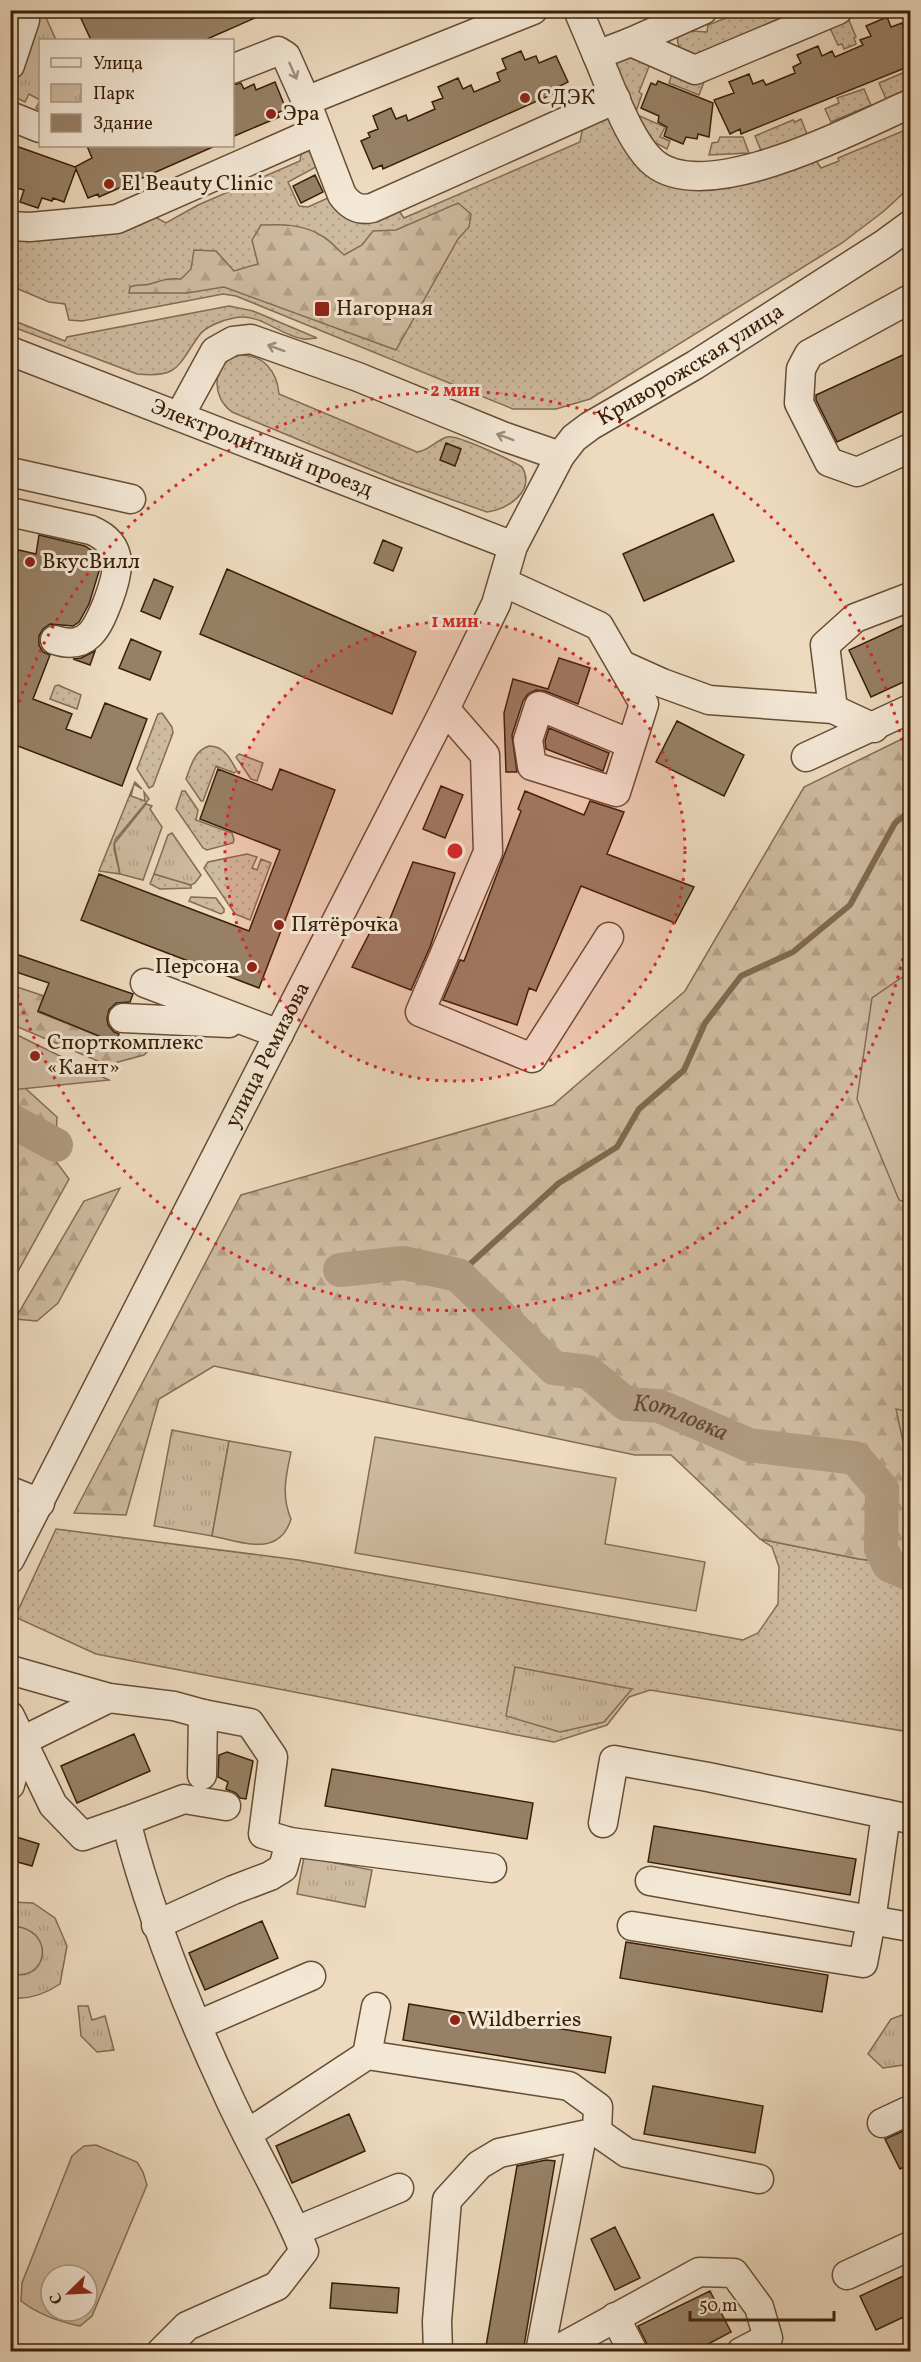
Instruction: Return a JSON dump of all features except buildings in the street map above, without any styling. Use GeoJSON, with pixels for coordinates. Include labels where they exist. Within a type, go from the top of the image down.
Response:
{"type":"FeatureCollection","features":[{"type":"Feature","properties":{"kind":"street"},"geometry":{"type":"LineString","coordinates":[[10,65],[25,20],[22,10]]}},
{"type":"Feature","properties":{"kind":"street"},"geometry":{"type":"LineString","coordinates":[[306,101],[532,10]]}},
{"type":"Feature","properties":{"kind":"street"},"geometry":{"type":"LineString","coordinates":[[578,10],[638,145],[653,162],[668,172],[687,177],[744,171],[784,159],[910,104]]}},
{"type":"Feature","properties":{"kind":"street"},"geometry":{"type":"LineString","coordinates":[[631,42],[695,70],[838,10]]}},
{"type":"Feature","properties":{"kind":"street"},"geometry":{"type":"LineString","coordinates":[[597,54],[631,42],[695,12]]}},
{"type":"Feature","properties":{"kind":"street"},"geometry":{"type":"LineString","coordinates":[[234,68],[278,51],[286,56],[342,195],[356,208],[364,210],[616,99]]}},
{"type":"Feature","properties":{"kind":"street"},"geometry":{"type":"LineString","coordinates":[[10,116],[39,128]]}},
{"type":"Feature","properties":{"kind":"street"},"geometry":{"type":"LineString","coordinates":[[20,226],[117,219],[317,131]]}},
{"type":"Feature","properties":{"kind":"street","name":"Криворожская улица"},"geometry":{"type":"LineString","coordinates":[[513,546],[560,456],[574,438],[590,426],[695,365],[910,225]]}},
{"type":"Feature","properties":{"kind":"street"},"geometry":{"type":"LineString","coordinates":[[910,299],[809,354],[801,369],[800,403],[830,462],[857,472],[910,448]]}},
{"type":"Feature","properties":{"kind":"street"},"geometry":{"type":"LineString","coordinates":[[180,415],[215,351],[233,341],[251,339],[358,377],[505,437],[560,456]]}},
{"type":"Feature","properties":{"kind":"street","name":"Электролитный проезд"},"geometry":{"type":"LineString","coordinates":[[10,351],[513,546]]}},
{"type":"Feature","properties":{"kind":"street"},"geometry":{"type":"LineString","coordinates":[[10,472],[130,499]]}},
{"type":"Feature","properties":{"kind":"street"},"geometry":{"type":"LineString","coordinates":[[10,512],[91,530],[108,541],[117,559],[116,579],[98,626],[84,640],[73,643],[56,640]]}},
{"type":"Feature","properties":{"kind":"street","name":"улица Ремизова"},"geometry":{"type":"LineString","coordinates":[[10,1559],[445,709],[496,604],[513,546]]}},
{"type":"Feature","properties":{"kind":"street"},"geometry":{"type":"LineString","coordinates":[[503,582],[599,626],[644,704],[631,744]]}},
{"type":"Feature","properties":{"kind":"street"},"geometry":{"type":"LineString","coordinates":[[833,709],[825,645],[855,618],[910,597]]}},
{"type":"Feature","properties":{"kind":"street"},"geometry":{"type":"LineString","coordinates":[[622,665],[709,700],[833,709],[874,728]]}},
{"type":"Feature","properties":{"kind":"street"},"geometry":{"type":"LineString","coordinates":[[445,709],[485,755],[488,852],[420,1012],[532,1058],[609,937]]}},
{"type":"Feature","properties":{"kind":"street"},"geometry":{"type":"LineString","coordinates":[[806,757],[910,710]]}},
{"type":"Feature","properties":{"kind":"street"},"geometry":{"type":"LineString","coordinates":[[145,983],[279,1034]]}},
{"type":"Feature","properties":{"kind":"street"},"geometry":{"type":"LineString","coordinates":[[123,1018],[252,1024]]}},
{"type":"Feature","properties":{"kind":"street"},"geometry":{"type":"LineString","coordinates":[[10,1491],[40,1503]]}},
{"type":"Feature","properties":{"kind":"street"},"geometry":{"type":"LineString","coordinates":[[10,1670],[109,1698],[174,1706],[249,1723],[273,1757],[263,1834],[290,1842],[492,1868]]}},
{"type":"Feature","properties":{"kind":"street"},"geometry":{"type":"LineString","coordinates":[[14,1736],[109,1698]]}},
{"type":"Feature","properties":{"kind":"street"},"geometry":{"type":"LineString","coordinates":[[202,1714],[202,1775]]}},
{"type":"Feature","properties":{"kind":"street"},"geometry":{"type":"LineString","coordinates":[[10,1785],[14,1736]]}},
{"type":"Feature","properties":{"kind":"street"},"geometry":{"type":"LineString","coordinates":[[14,1736],[53,1805],[83,1836],[184,1799],[226,1806]]}},
{"type":"Feature","properties":{"kind":"street"},"geometry":{"type":"LineString","coordinates":[[603,1823],[614,1760],[898,1816],[871,1921],[863,1963],[632,1926]]}},
{"type":"Feature","properties":{"kind":"street"},"geometry":{"type":"LineString","coordinates":[[126,1821],[156,1925],[247,2134],[304,2251],[277,2286],[187,2326],[161,2352]]}},
{"type":"Feature","properties":{"kind":"street"},"geometry":{"type":"LineString","coordinates":[[156,1925],[270,1876],[283,1868],[290,1842]]}},
{"type":"Feature","properties":{"kind":"street"},"geometry":{"type":"LineString","coordinates":[[650,1881],[910,1927]]}},
{"type":"Feature","properties":{"kind":"street"},"geometry":{"type":"LineString","coordinates":[[198,2025],[311,1976]]}},
{"type":"Feature","properties":{"kind":"street"},"geometry":{"type":"LineString","coordinates":[[367,2055],[376,2007]]}},
{"type":"Feature","properties":{"kind":"street"},"geometry":{"type":"LineString","coordinates":[[247,2134],[367,2055],[569,2085],[598,2107],[589,2134],[540,2352]]}},
{"type":"Feature","properties":{"kind":"street"},"geometry":{"type":"LineString","coordinates":[[882,2123],[910,2110]]}},
{"type":"Feature","properties":{"kind":"street"},"geometry":{"type":"LineString","coordinates":[[438,2352],[436,2321],[447,2200],[479,2165],[499,2153],[589,2134],[627,2153],[759,2179]]}},
{"type":"Feature","properties":{"kind":"street"},"geometry":{"type":"LineString","coordinates":[[296,2231],[399,2188]]}},
{"type":"Feature","properties":{"kind":"street"},"geometry":{"type":"LineString","coordinates":[[847,2274],[910,2246]]}},
{"type":"Feature","properties":{"kind":"street"},"geometry":{"type":"LineString","coordinates":[[553,2352],[699,2272],[734,2273],[759,2307],[768,2338],[741,2352]]}},
{"type":"Feature","properties":{"kind":"street"},"geometry":{"type":"LineString","coordinates":[[615,2317],[633,2352]]}},
{"type":"Feature","properties":{"kind":"green space"},"geometry":{"type":"Polygon","coordinates":[[[27,11],[43,11],[56,39],[39,39],[39,99],[29,94],[25,102],[17,98],[12,89],[34,27],[27,11]]]}},
{"type":"Feature","properties":{"kind":"green space"},"geometry":{"type":"Polygon","coordinates":[[[744,11],[783,11],[787,20],[706,60],[689,54],[678,44],[679,33],[707,32],[708,25],[744,11]]]}},
{"type":"Feature","properties":{"kind":"green space"},"geometry":{"type":"Polygon","coordinates":[[[848,18],[856,37],[854,38],[856,44],[844,49],[842,44],[838,45],[829,26],[848,18]]]}},
{"type":"Feature","properties":{"kind":"green space"},"geometry":{"type":"Polygon","coordinates":[[[620,52],[650,64],[639,92],[642,94],[637,109],[629,106],[612,57],[620,52]]]}},
{"type":"Feature","properties":{"kind":"green space"},"geometry":{"type":"Polygon","coordinates":[[[910,70],[910,88],[886,99],[879,83],[910,70]]]}},
{"type":"Feature","properties":{"kind":"green space"},"geometry":{"type":"Polygon","coordinates":[[[672,74],[704,82],[699,95],[669,83],[672,74]]]}},
{"type":"Feature","properties":{"kind":"green space"},"geometry":{"type":"Polygon","coordinates":[[[864,89],[871,105],[831,122],[825,109],[839,103],[837,98],[864,89]]]}},
{"type":"Feature","properties":{"kind":"green space"},"geometry":{"type":"Polygon","coordinates":[[[635,114],[665,127],[660,137],[670,141],[667,149],[650,140],[635,114]]]}},
{"type":"Feature","properties":{"kind":"green space"},"geometry":{"type":"Polygon","coordinates":[[[601,117],[609,118],[645,167],[815,159],[821,168],[839,161],[838,158],[910,128],[910,187],[884,211],[842,243],[590,399],[556,409],[513,409],[236,296],[223,294],[82,321],[69,320],[65,304],[49,302],[11,286],[10,233],[153,216],[166,223],[198,205],[300,161],[301,154],[310,149],[316,167],[288,182],[299,206],[308,207],[330,197],[399,211],[404,218],[580,142],[583,126],[601,117]]]}},
{"type":"Feature","properties":{"kind":"green space"},"geometry":{"type":"Polygon","coordinates":[[[801,119],[807,134],[762,153],[755,136],[793,120],[795,122],[801,119]]]}},
{"type":"Feature","properties":{"kind":"green space"},"geometry":{"type":"Polygon","coordinates":[[[720,137],[743,137],[749,153],[709,155],[712,143],[718,142],[720,137]]]}},
{"type":"Feature","properties":{"kind":"green space"},"geometry":{"type":"Polygon","coordinates":[[[458,203],[471,214],[469,227],[458,239],[396,350],[224,287],[187,293],[129,293],[130,287],[133,286],[168,279],[181,279],[191,269],[194,250],[216,251],[234,271],[258,264],[252,240],[261,225],[285,225],[307,229],[331,242],[344,255],[362,245],[373,231],[396,230],[458,203]]]}},
{"type":"Feature","properties":{"kind":"green space"},"geometry":{"type":"Polygon","coordinates":[[[229,306],[253,311],[317,338],[294,337],[252,318],[229,319],[204,330],[175,368],[169,372],[151,375],[137,374],[13,327],[17,322],[65,341],[67,337],[229,306]]]}},
{"type":"Feature","properties":{"kind":"green space"},"geometry":{"type":"Polygon","coordinates":[[[239,355],[248,355],[262,361],[272,371],[279,394],[417,452],[425,450],[443,438],[452,437],[472,443],[507,459],[522,467],[525,476],[523,491],[511,503],[487,512],[396,480],[232,412],[220,398],[217,381],[223,365],[239,355]]]}},
{"type":"Feature","properties":{"kind":"green space"},"geometry":{"type":"Polygon","coordinates":[[[58,685],[81,695],[77,709],[50,699],[55,686],[58,685]]]}},
{"type":"Feature","properties":{"kind":"green space"},"geometry":{"type":"Polygon","coordinates":[[[162,713],[172,727],[173,733],[153,786],[149,788],[137,769],[158,714],[162,713]]]}},
{"type":"Feature","properties":{"kind":"green space"},"geometry":{"type":"Polygon","coordinates":[[[910,735],[910,1571],[892,1563],[859,1559],[760,1539],[671,1455],[635,1455],[214,1366],[159,1399],[126,1515],[74,1513],[241,1195],[553,1105],[685,991],[804,787],[910,735]]]}},
{"type":"Feature","properties":{"kind":"green space"},"geometry":{"type":"Polygon","coordinates":[[[209,746],[223,750],[237,771],[234,773],[216,766],[203,801],[201,801],[186,779],[196,755],[209,746]]]}},
{"type":"Feature","properties":{"kind":"green space"},"geometry":{"type":"Polygon","coordinates":[[[239,754],[263,763],[257,781],[251,779],[236,757],[239,754]]]}},
{"type":"Feature","properties":{"kind":"green space"},"geometry":{"type":"Polygon","coordinates":[[[134,785],[131,796],[145,801],[144,792],[149,799],[115,840],[114,849],[120,874],[99,871],[134,785]]]}},
{"type":"Feature","properties":{"kind":"green space"},"geometry":{"type":"Polygon","coordinates":[[[182,791],[185,791],[198,810],[196,820],[232,833],[233,843],[207,850],[203,848],[176,809],[182,791]]]}},
{"type":"Feature","properties":{"kind":"green space"},"geometry":{"type":"Polygon","coordinates":[[[146,804],[152,806],[150,809],[162,827],[143,880],[120,874],[114,844],[146,804]]]}},
{"type":"Feature","properties":{"kind":"green space"},"geometry":{"type":"Polygon","coordinates":[[[172,833],[201,875],[191,885],[154,874],[168,835],[172,833]]]}},
{"type":"Feature","properties":{"kind":"green space"},"geometry":{"type":"Polygon","coordinates":[[[247,854],[257,857],[252,868],[257,870],[261,859],[271,863],[250,920],[235,914],[204,868],[208,862],[247,854]]]}},
{"type":"Feature","properties":{"kind":"green space"},"geometry":{"type":"Polygon","coordinates":[[[154,874],[191,885],[191,888],[160,889],[150,884],[154,874]]]}},
{"type":"Feature","properties":{"kind":"green space"},"geometry":{"type":"Polygon","coordinates":[[[191,897],[216,898],[224,912],[221,914],[189,901],[191,897]]]}},
{"type":"Feature","properties":{"kind":"green space"},"geometry":{"type":"Polygon","coordinates":[[[910,972],[910,1204],[899,1200],[857,1099],[872,998],[910,972]]]}},
{"type":"Feature","properties":{"kind":"green space"},"geometry":{"type":"Polygon","coordinates":[[[11,985],[44,996],[38,1012],[116,1043],[155,1044],[144,1055],[107,1065],[11,1024],[11,985]]]}},
{"type":"Feature","properties":{"kind":"green space","name":"Спорткомплекс «Кант»"},"geometry":{"type":"Polygon","coordinates":[[[11,1032],[109,1080],[11,1090],[11,1032]]]}},
{"type":"Feature","properties":{"kind":"green space"},"geometry":{"type":"Polygon","coordinates":[[[11,1085],[25,1088],[57,1117],[55,1160],[69,1179],[11,1284],[11,1085]]]}},
{"type":"Feature","properties":{"kind":"green space"},"geometry":{"type":"Polygon","coordinates":[[[120,1188],[58,1303],[37,1321],[15,1319],[84,1201],[120,1188]]]}},
{"type":"Feature","properties":{"kind":"green space"},"geometry":{"type":"Polygon","coordinates":[[[896,1409],[910,1412],[910,1474],[896,1409]]]}},
{"type":"Feature","properties":{"kind":"green space"},"geometry":{"type":"Polygon","coordinates":[[[172,1430],[229,1441],[212,1536],[154,1526],[172,1430]]]}},
{"type":"Feature","properties":{"kind":"green space"},"geometry":{"type":"Polygon","coordinates":[[[375,1437],[616,1478],[605,1544],[705,1562],[696,1611],[355,1553],[375,1437]]]}},
{"type":"Feature","properties":{"kind":"green space"},"geometry":{"type":"Polygon","coordinates":[[[229,1441],[291,1452],[285,1494],[291,1519],[278,1539],[269,1543],[247,1544],[212,1536],[229,1441]]]}},
{"type":"Feature","properties":{"kind":"green space"},"geometry":{"type":"Polygon","coordinates":[[[56,1529],[298,1560],[743,1640],[758,1633],[778,1604],[779,1567],[772,1547],[760,1539],[859,1559],[892,1563],[910,1571],[910,1732],[650,1690],[629,1697],[607,1725],[554,1742],[96,1654],[15,1617],[56,1529]]]}},
{"type":"Feature","properties":{"kind":"green space"},"geometry":{"type":"Polygon","coordinates":[[[515,1667],[632,1689],[604,1722],[560,1732],[506,1716],[515,1667]]]}},
{"type":"Feature","properties":{"kind":"green space"},"geometry":{"type":"Polygon","coordinates":[[[304,1857],[372,1870],[365,1907],[297,1894],[304,1857]]]}},
{"type":"Feature","properties":{"kind":"green space"},"geometry":{"type":"Polygon","coordinates":[[[11,1902],[33,1903],[55,1918],[67,1946],[60,1984],[49,1991],[30,1997],[11,1998],[11,1902]]]}},
{"type":"Feature","properties":{"kind":"green space"},"geometry":{"type":"Polygon","coordinates":[[[20,1927],[32,1932],[42,1948],[42,1958],[38,1966],[32,1972],[22,1975],[11,1973],[11,1928],[20,1927]]]}},
{"type":"Feature","properties":{"kind":"green space"},"geometry":{"type":"Polygon","coordinates":[[[78,2006],[88,2006],[92,2020],[105,2016],[114,2050],[97,2052],[81,2036],[78,2006]]]}},
{"type":"Feature","properties":{"kind":"green space"},"geometry":{"type":"Polygon","coordinates":[[[910,2012],[910,2064],[883,2068],[868,2054],[891,2019],[910,2012]]]}},
{"type":"Feature","properties":{"kind":"green space"},"geometry":{"type":"Polygon","coordinates":[[[96,2145],[137,2162],[147,2185],[99,2299],[99,2263],[39,2263],[39,2312],[21,2301],[22,2283],[72,2156],[84,2146],[96,2145]]]}},
{"type":"Feature","properties":{"kind":"waterway"},"geometry":{"type":"LineString","coordinates":[[458,1275],[559,1183],[617,1147],[639,1109],[684,1070],[705,1023],[741,976],[793,952],[850,905],[895,823],[910,811]]}},
{"type":"Feature","properties":{"kind":"waterway","name":"Котловка"},"geometry":{"type":"LineString","coordinates":[[10,1120],[56,1145]]}},
{"type":"Feature","properties":{"kind":"waterway","name":"Котловка"},"geometry":{"type":"LineString","coordinates":[[340,1270],[404,1263],[458,1275],[554,1368],[588,1372],[626,1404],[659,1406],[749,1445],[855,1458],[882,1489],[881,1549],[889,1565],[910,1574]]}},
{"type":"Feature","properties":{"kind":"place","name":"СДЭК"},"geometry":{"type":"Point","coordinates":[525,98]}},
{"type":"Feature","properties":{"kind":"place","name":"Эра"},"geometry":{"type":"Point","coordinates":[271,114]}},
{"type":"Feature","properties":{"kind":"place","name":"El Beauty Clinic"},"geometry":{"type":"Point","coordinates":[109,184]}},
{"type":"Feature","properties":{"kind":"place","name":"Нагорная"},"geometry":{"type":"Point","coordinates":[322,309]}},
{"type":"Feature","properties":{"kind":"place","name":"ВкусВилл"},"geometry":{"type":"Point","coordinates":[30,562]}},
{"type":"Feature","properties":{"kind":"place","name":"Пятёрочка"},"geometry":{"type":"Point","coordinates":[279,925]}},
{"type":"Feature","properties":{"kind":"place","name":"Персона"},"geometry":{"type":"Point","coordinates":[252,967]}},
{"type":"Feature","properties":{"kind":"place","name":"Спорткомплекс «Кант»"},"geometry":{"type":"Point","coordinates":[35,1056]}},
{"type":"Feature","properties":{"kind":"place","name":"Wildberries"},"geometry":{"type":"Point","coordinates":[455,2020]}}]}
